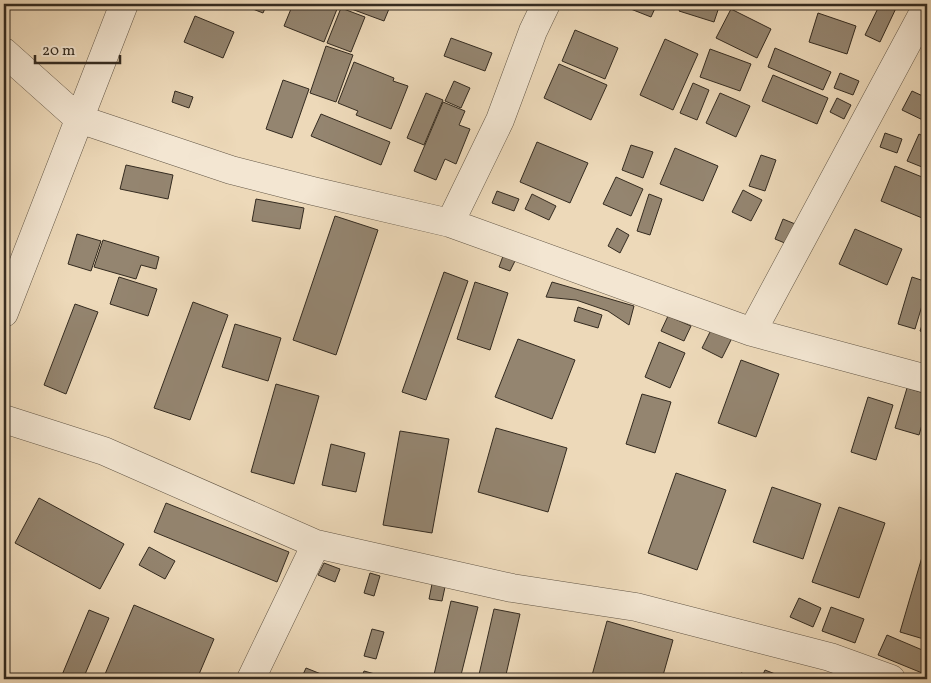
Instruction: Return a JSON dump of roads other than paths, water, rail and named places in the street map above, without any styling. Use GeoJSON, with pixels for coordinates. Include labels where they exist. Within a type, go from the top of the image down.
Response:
{"type":"FeatureCollection","features":[{"type":"Feature","properties":{"kind":"street"},"geometry":{"type":"LineString","coordinates":[[4,313],[124,4]]}},
{"type":"Feature","properties":{"kind":"street"},"geometry":{"type":"LineString","coordinates":[[450,222],[500,120],[533,31],[546,4]]}},
{"type":"Feature","properties":{"kind":"street"},"geometry":{"type":"LineString","coordinates":[[752,332],[927,6]]}},
{"type":"Feature","properties":{"kind":"street"},"geometry":{"type":"LineString","coordinates":[[4,52],[80,119],[231,170],[450,222],[752,332],[927,379]]}},
{"type":"Feature","properties":{"kind":"street"},"geometry":{"type":"LineString","coordinates":[[4,419],[104,451],[316,544],[512,588],[636,607],[830,657],[891,679]]}},
{"type":"Feature","properties":{"kind":"street"},"geometry":{"type":"LineString","coordinates":[[251,679],[316,544]]}}]}
